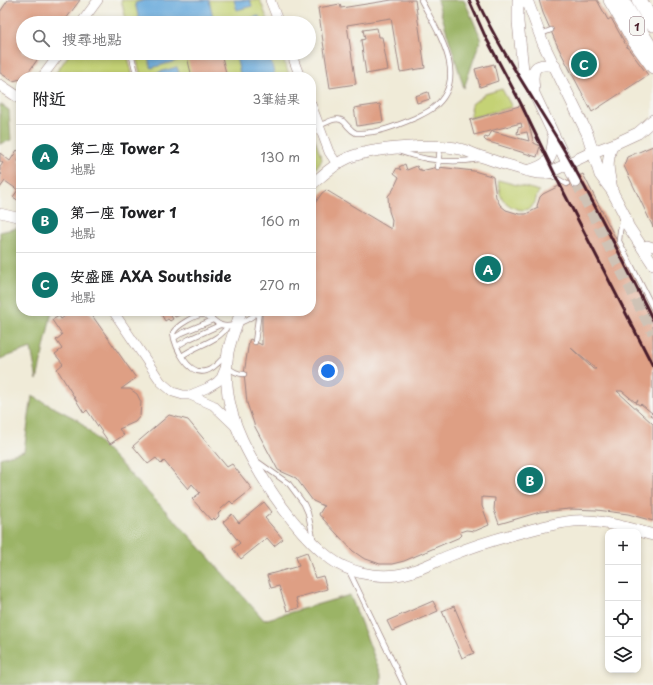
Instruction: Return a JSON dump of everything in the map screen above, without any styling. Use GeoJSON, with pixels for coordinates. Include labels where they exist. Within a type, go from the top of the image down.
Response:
{"type":"FeatureCollection","features":[{"type":"Feature","properties":{"kind":"highway","name":"1"},"geometry":{"type":"LineString","coordinates":[[621,0],[653,53]]}},
{"type":"Feature","properties":{"kind":"highway","name":"1"},"geometry":{"type":"LineString","coordinates":[[639,0],[653,24]]}},
{"type":"Feature","properties":{"kind":"main road"},"geometry":{"type":"LineString","coordinates":[[610,0],[634,41],[653,67]]}},
{"type":"Feature","properties":{"kind":"main road"},"geometry":{"type":"LineString","coordinates":[[645,0],[653,16]]}},
{"type":"Feature","properties":{"kind":"street"},"geometry":{"type":"LineString","coordinates":[[86,16],[98,0]]}},
{"type":"Feature","properties":{"kind":"street"},"geometry":{"type":"LineString","coordinates":[[270,0],[276,16]]}},
{"type":"Feature","properties":{"kind":"street"},"geometry":{"type":"LineString","coordinates":[[518,0],[518,22],[523,70],[568,165],[571,183]]}},
{"type":"Feature","properties":{"kind":"street"},"geometry":{"type":"LineString","coordinates":[[527,0],[539,34],[587,132],[600,175],[612,191],[624,214],[628,226],[653,264]]}},
{"type":"Feature","properties":{"kind":"street"},"geometry":{"type":"LineString","coordinates":[[520,42],[528,36],[539,34]]}},
{"type":"Feature","properties":{"kind":"street"},"geometry":{"type":"LineString","coordinates":[[46,72],[55,60]]}},
{"type":"Feature","properties":{"kind":"street"},"geometry":{"type":"LineString","coordinates":[[294,60],[298,72]]}},
{"type":"Feature","properties":{"kind":"street"},"geometry":{"type":"LineString","coordinates":[[535,95],[532,78],[533,72],[539,65],[544,64],[555,66]]}},
{"type":"Feature","properties":{"kind":"street"},"geometry":{"type":"LineString","coordinates":[[0,85],[16,96]]}},
{"type":"Feature","properties":{"kind":"street"},"geometry":{"type":"LineString","coordinates":[[316,118],[329,152],[337,164]]}},
{"type":"Feature","properties":{"kind":"street"},"geometry":{"type":"LineString","coordinates":[[316,182],[346,158],[363,152],[440,147],[460,149],[527,171],[542,174],[548,173],[638,133],[653,120]]}},
{"type":"Feature","properties":{"kind":"street"},"geometry":{"type":"LineString","coordinates":[[638,133],[653,131]]}},
{"type":"Feature","properties":{"kind":"street"},"geometry":{"type":"LineString","coordinates":[[527,171],[546,164],[550,159],[554,136]]}},
{"type":"Feature","properties":{"kind":"street"},"geometry":{"type":"LineString","coordinates":[[612,145],[607,169],[612,191]]}},
{"type":"Feature","properties":{"kind":"street"},"geometry":{"type":"LineString","coordinates":[[0,213],[16,217]]}},
{"type":"Feature","properties":{"kind":"street"},"geometry":{"type":"LineString","coordinates":[[624,214],[632,220],[650,246],[653,258]]}},
{"type":"Feature","properties":{"kind":"street"},"geometry":{"type":"LineString","coordinates":[[116,316],[161,382],[173,392],[183,395],[190,395],[212,405],[235,426]]}},
{"type":"Feature","properties":{"kind":"street"},"geometry":{"type":"LineString","coordinates":[[238,316],[232,325],[227,365],[227,386],[235,426],[249,455],[286,512],[315,545],[331,560],[348,568],[370,574],[396,575],[411,572],[502,537],[561,522],[600,522],[653,535]]}},
{"type":"Feature","properties":{"kind":"street"},"geometry":{"type":"LineString","coordinates":[[190,395],[217,382],[221,378],[227,365]]}},
{"type":"Feature","properties":{"kind":"lane"},"geometry":{"type":"LineString","coordinates":[[319,126],[337,119],[344,121],[351,131],[356,133],[381,130],[400,125],[429,110],[442,98],[449,84],[450,64],[448,54],[421,0]]}},
{"type":"Feature","properties":{"kind":"lane"},"geometry":{"type":"LineString","coordinates":[[539,34],[551,30]]}},
{"type":"Feature","properties":{"kind":"lane"},"geometry":{"type":"LineString","coordinates":[[133,60],[136,72]]}},
{"type":"Feature","properties":{"kind":"lane"},"geometry":{"type":"LineString","coordinates":[[438,167],[440,147]]}},
{"type":"Feature","properties":{"kind":"lane"},"geometry":{"type":"LineString","coordinates":[[392,149],[417,158],[460,162],[484,158]]}},
{"type":"Feature","properties":{"kind":"lane"},"geometry":{"type":"LineString","coordinates":[[548,173],[571,183]]}},
{"type":"Feature","properties":{"kind":"lane"},"geometry":{"type":"LineString","coordinates":[[624,214],[619,241],[653,308]]}},
{"type":"Feature","properties":{"kind":"lane"},"geometry":{"type":"LineString","coordinates":[[201,316],[178,326],[173,333],[182,356],[192,368],[200,372],[212,368],[228,352]]}},
{"type":"Feature","properties":{"kind":"lane"},"geometry":{"type":"LineString","coordinates":[[207,316],[220,325]]}},
{"type":"Feature","properties":{"kind":"lane"},"geometry":{"type":"LineString","coordinates":[[182,356],[193,348],[220,335],[232,325],[253,316]]}},
{"type":"Feature","properties":{"kind":"lane"},"geometry":{"type":"LineString","coordinates":[[255,342],[258,316]]}},
{"type":"Feature","properties":{"kind":"lane"},"geometry":{"type":"LineString","coordinates":[[174,338],[213,320]]}},
{"type":"Feature","properties":{"kind":"lane"},"geometry":{"type":"LineString","coordinates":[[177,346],[188,339],[220,325],[232,325]]}},
{"type":"Feature","properties":{"kind":"lane"},"geometry":{"type":"LineString","coordinates":[[227,365],[232,371],[238,374],[244,374]]}},
{"type":"Feature","properties":{"kind":"lane"},"geometry":{"type":"LineString","coordinates":[[249,455],[289,484],[304,504],[308,513],[310,530],[315,545]]}},
{"type":"Feature","properties":{"kind":"lane"},"geometry":{"type":"LineString","coordinates":[[348,568],[404,685]]}},
{"type":"Feature","properties":{"kind":"green space"},"geometry":{"type":"Polygon","coordinates":[[[121,0],[260,0],[266,16],[125,16],[121,0]]]}},
{"type":"Feature","properties":{"kind":"green space"},"geometry":{"type":"Polygon","coordinates":[[[437,0],[464,0],[481,38],[464,88],[437,0]]]}},
{"type":"Feature","properties":{"kind":"green space"},"geometry":{"type":"Polygon","coordinates":[[[65,60],[129,60],[132,72],[57,72],[65,60]]]}},
{"type":"Feature","properties":{"kind":"green space"},"geometry":{"type":"Polygon","coordinates":[[[137,60],[284,60],[288,72],[140,72],[137,60]]]}},
{"type":"Feature","properties":{"kind":"green space"},"geometry":{"type":"Polygon","coordinates":[[[502,89],[512,107],[470,118],[472,104],[485,94],[502,89]]]}},
{"type":"Feature","properties":{"kind":"green space"},"geometry":{"type":"Polygon","coordinates":[[[0,104],[9,110],[11,140],[0,144],[0,104]]]}},
{"type":"Feature","properties":{"kind":"green space"},"geometry":{"type":"Polygon","coordinates":[[[316,143],[322,159],[316,167],[316,143]]]}},
{"type":"Feature","properties":{"kind":"green space"},"geometry":{"type":"Polygon","coordinates":[[[498,180],[540,191],[537,194],[534,203],[529,208],[520,210],[503,200],[500,193],[498,180]]]}},
{"type":"Feature","properties":{"kind":"green space"},"geometry":{"type":"Polygon","coordinates":[[[16,228],[16,316],[51,316],[37,380],[31,348],[0,359],[0,232],[16,228]]]}},
{"type":"Feature","properties":{"kind":"green space"},"geometry":{"type":"Polygon","coordinates":[[[32,396],[78,420],[189,535],[264,620],[350,595],[381,674],[381,685],[0,685],[0,458],[24,451],[32,396]]]}},
{"type":"Feature","properties":{"kind":"water"},"geometry":{"type":"Polygon","coordinates":[[[146,0],[209,0],[213,16],[138,16],[135,3],[146,0]]]}},
{"type":"Feature","properties":{"kind":"water"},"geometry":{"type":"Polygon","coordinates":[[[234,0],[250,0],[252,6],[237,10],[234,0]]]}},
{"type":"Feature","properties":{"kind":"water"},"geometry":{"type":"Polygon","coordinates":[[[149,60],[176,60],[176,61],[151,68],[149,60]]]}},
{"type":"Feature","properties":{"kind":"water"},"geometry":{"type":"Polygon","coordinates":[[[237,60],[271,60],[274,72],[240,72],[237,60]]]}},
{"type":"Feature","properties":{"kind":"water"},"geometry":{"type":"Polygon","coordinates":[[[177,67],[178,72],[160,72],[177,67]]]}},
{"type":"Feature","properties":{"kind":"building"},"geometry":{"type":"Polygon","coordinates":[[[8,0],[80,0],[68,16],[16,16],[16,60],[37,60],[29,72],[16,72],[16,80],[13,81],[0,73],[0,12],[8,0]]]}},
{"type":"Feature","properties":{"kind":"building"},"geometry":{"type":"Polygon","coordinates":[[[392,0],[415,0],[425,68],[400,72],[391,18],[347,25],[356,84],[330,88],[318,8],[340,4],[341,8],[392,0]]]}},
{"type":"Feature","properties":{"kind":"building"},"geometry":{"type":"Polygon","coordinates":[[[539,0],[597,0],[608,20],[611,18],[627,47],[648,75],[592,112],[558,47],[539,0]]]}},
{"type":"Feature","properties":{"kind":"building"},"geometry":{"type":"Polygon","coordinates":[[[377,28],[379,37],[382,37],[388,70],[366,74],[361,40],[365,39],[363,30],[377,28]]]}},
{"type":"Feature","properties":{"kind":"building"},"geometry":{"type":"Polygon","coordinates":[[[188,60],[223,60],[226,72],[191,72],[188,60]]]}},
{"type":"Feature","properties":{"kind":"building"},"geometry":{"type":"Polygon","coordinates":[[[494,64],[498,81],[480,87],[475,69],[494,64]]]}},
{"type":"Feature","properties":{"kind":"building"},"geometry":{"type":"Polygon","coordinates":[[[428,92],[430,99],[417,103],[415,96],[428,92]]]}},
{"type":"Feature","properties":{"kind":"building"},"geometry":{"type":"Polygon","coordinates":[[[380,104],[383,122],[357,126],[354,108],[380,104]]]}},
{"type":"Feature","properties":{"kind":"building"},"geometry":{"type":"Polygon","coordinates":[[[523,105],[534,143],[540,146],[537,157],[486,141],[484,139],[485,137],[488,138],[492,131],[529,141],[527,132],[517,134],[518,128],[522,127],[521,123],[474,135],[470,120],[523,105]]]}},
{"type":"Feature","properties":{"kind":"building"},"geometry":{"type":"Polygon","coordinates":[[[653,146],[653,227],[624,166],[627,157],[653,146]]]}},
{"type":"Feature","properties":{"kind":"building"},"geometry":{"type":"Polygon","coordinates":[[[16,152],[16,189],[5,181],[0,188],[0,176],[2,174],[0,173],[0,167],[3,163],[0,161],[0,153],[10,161],[16,152]]]}},
{"type":"Feature","properties":{"kind":"building"},"geometry":{"type":"Polygon","coordinates":[[[405,164],[407,170],[417,166],[419,170],[421,169],[421,171],[438,167],[474,171],[491,176],[493,177],[496,197],[500,205],[506,210],[519,214],[526,214],[538,208],[537,206],[540,197],[543,194],[583,174],[653,312],[653,417],[650,415],[652,413],[641,404],[636,403],[638,400],[635,402],[622,391],[617,391],[653,424],[653,521],[628,514],[597,510],[569,509],[540,512],[499,524],[494,510],[495,498],[482,497],[482,506],[489,525],[475,531],[466,530],[460,532],[462,535],[460,537],[404,561],[392,564],[380,564],[363,558],[353,551],[320,516],[319,514],[324,506],[313,501],[296,478],[278,470],[255,427],[247,403],[244,374],[249,341],[250,339],[262,345],[262,316],[316,316],[316,202],[322,193],[326,190],[391,229],[392,220],[389,211],[388,196],[393,190],[399,177],[394,173],[397,168],[401,170],[399,167],[405,164]],[[571,348],[593,369],[596,369],[571,348]]]}},
{"type":"Feature","properties":{"kind":"building"},"geometry":{"type":"Polygon","coordinates":[[[59,316],[61,319],[65,316],[93,316],[136,378],[121,389],[130,389],[137,394],[141,402],[140,416],[135,422],[119,429],[124,435],[110,444],[87,410],[84,413],[57,369],[63,364],[55,354],[62,349],[56,340],[62,335],[52,320],[59,316]]]}},
{"type":"Feature","properties":{"kind":"building"},"geometry":{"type":"Polygon","coordinates":[[[162,316],[171,316],[173,319],[170,321],[168,319],[165,321],[162,316]]]}},
{"type":"Feature","properties":{"kind":"building"},"geometry":{"type":"Polygon","coordinates":[[[169,415],[188,420],[227,467],[232,464],[252,489],[233,504],[230,501],[220,510],[221,511],[218,514],[219,516],[215,520],[214,518],[211,520],[192,499],[200,493],[192,484],[188,489],[164,461],[161,464],[156,458],[148,464],[133,446],[169,415]]]}},
{"type":"Feature","properties":{"kind":"building"},"geometry":{"type":"Polygon","coordinates":[[[264,502],[272,512],[265,518],[283,539],[274,546],[267,538],[241,559],[233,549],[240,543],[223,522],[232,514],[239,523],[264,502]]]}},
{"type":"Feature","properties":{"kind":"building"},"geometry":{"type":"Polygon","coordinates":[[[307,552],[315,578],[323,576],[327,589],[296,598],[299,608],[287,611],[279,586],[271,588],[267,575],[299,566],[296,556],[307,552]]]}},
{"type":"Feature","properties":{"kind":"building"},"geometry":{"type":"Polygon","coordinates":[[[433,601],[438,611],[392,631],[387,621],[433,601]]]}},
{"type":"Feature","properties":{"kind":"building"},"geometry":{"type":"Polygon","coordinates":[[[454,606],[474,653],[462,658],[442,611],[454,606]]]}},
{"type":"Feature","properties":{"kind":"tunnel"},"geometry":{"type":"LineString","coordinates":[[576,182],[653,333]]}},
{"type":"Feature","properties":{"kind":"railway"},"geometry":{"type":"LineString","coordinates":[[469,0],[485,36],[520,102],[560,185],[653,366]]}},
{"type":"Feature","properties":{"kind":"railway"},"geometry":{"type":"LineString","coordinates":[[477,0],[497,40],[556,136],[578,175],[653,320]]}},
{"type":"Feature","properties":{"kind":"place","name":"安盛匯 AXA Southside"},"geometry":{"type":"Point","coordinates":[584,64]}},
{"type":"Feature","properties":{"kind":"place","name":"第二座 Tower 2"},"geometry":{"type":"Point","coordinates":[488,269]}},
{"type":"Feature","properties":{"kind":"place","name":"第一座 Tower 1"},"geometry":{"type":"Point","coordinates":[530,480]}}]}
